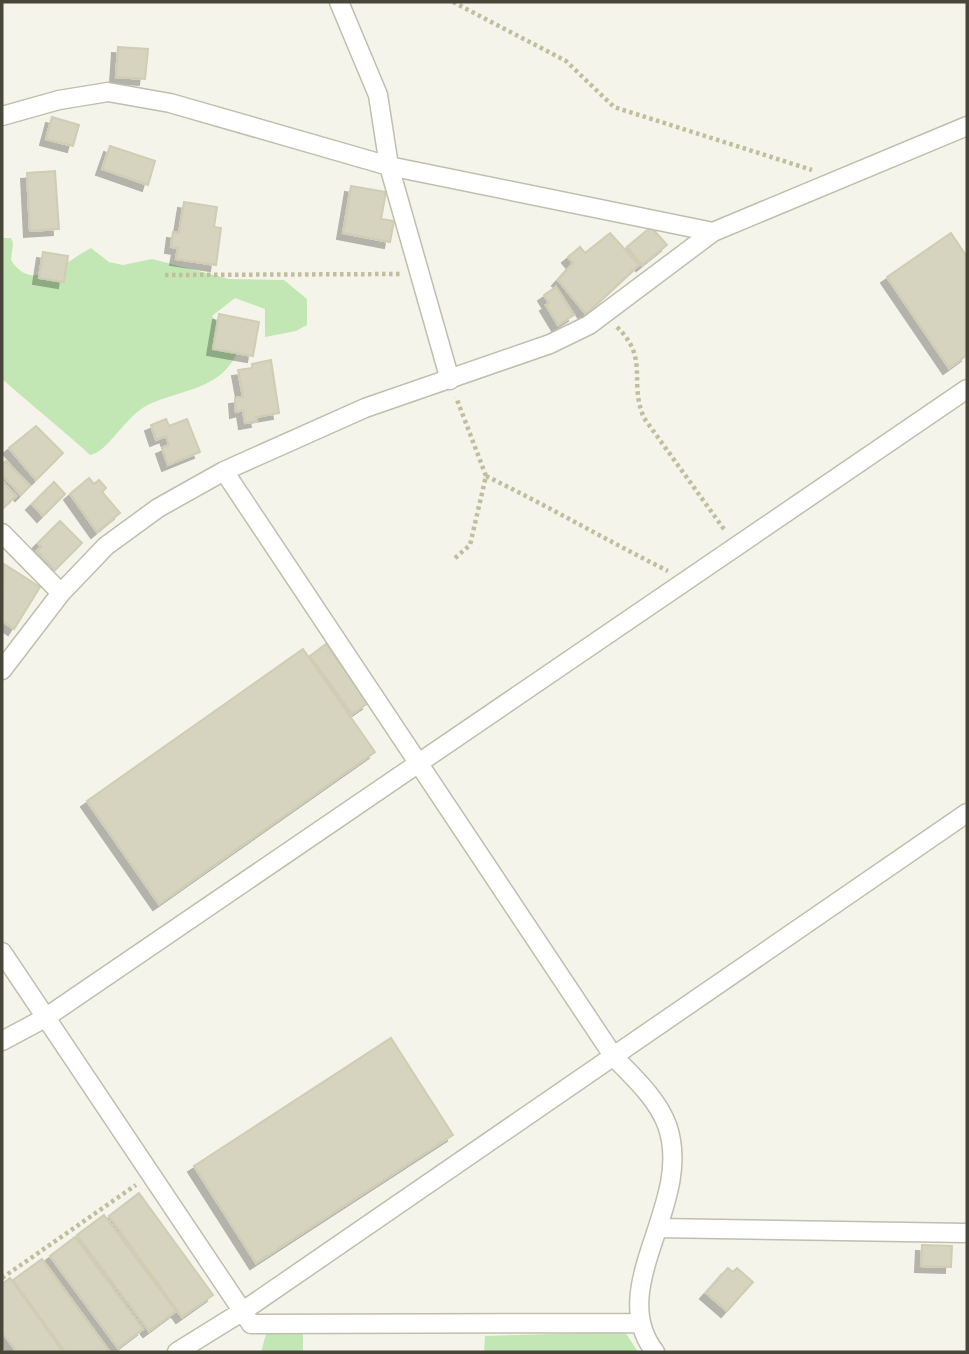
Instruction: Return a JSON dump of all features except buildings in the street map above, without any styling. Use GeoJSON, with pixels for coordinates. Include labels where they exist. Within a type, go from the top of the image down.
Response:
{"type":"FeatureCollection","features":[{"type":"Feature","properties":{"kind":"street"},"geometry":{"type":"LineString","coordinates":[[339,2],[378,95],[389,166],[450,380]]}},
{"type":"Feature","properties":{"kind":"street"},"geometry":{"type":"LineString","coordinates":[[2,116],[59,100],[108,92],[170,103],[389,166],[713,232]]}},
{"type":"Feature","properties":{"kind":"street"},"geometry":{"type":"LineString","coordinates":[[2,670],[61,593],[116,538],[158,508],[224,471],[365,408],[550,344],[589,326],[713,232],[965,131]]}},
{"type":"Feature","properties":{"kind":"street"},"geometry":{"type":"LineString","coordinates":[[2,1041],[46,1018],[967,389]]}},
{"type":"Feature","properties":{"kind":"street"},"geometry":{"type":"LineString","coordinates":[[224,471],[614,1057],[652,1097],[667,1125],[673,1155],[669,1198],[637,1304],[643,1337],[655,1352]]}},
{"type":"Feature","properties":{"kind":"street"},"geometry":{"type":"LineString","coordinates":[[2,533],[61,593]]}},
{"type":"Feature","properties":{"kind":"street"},"geometry":{"type":"LineString","coordinates":[[177,1352],[243,1311],[967,813]]}},
{"type":"Feature","properties":{"kind":"street"},"geometry":{"type":"LineString","coordinates":[[2,952],[251,1324],[639,1323]]}},
{"type":"Feature","properties":{"kind":"street"},"geometry":{"type":"LineString","coordinates":[[658,1228],[967,1233]]}},
{"type":"Feature","properties":{"kind":"path"},"geometry":{"type":"LineString","coordinates":[[453,2],[566,61],[614,107],[843,180]]}},
{"type":"Feature","properties":{"kind":"path"},"geometry":{"type":"LineString","coordinates":[[165,275],[419,274]]}},
{"type":"Feature","properties":{"kind":"path"},"geometry":{"type":"LineString","coordinates":[[603,315],[629,338],[637,355],[637,402],[644,418],[737,547]]}},
{"type":"Feature","properties":{"kind":"path"},"geometry":{"type":"LineString","coordinates":[[450,380],[486,476],[470,545],[455,558]]}},
{"type":"Feature","properties":{"kind":"path"},"geometry":{"type":"LineString","coordinates":[[486,476],[556,509],[582,528],[687,581]]}},
{"type":"Feature","properties":{"kind":"path"},"geometry":{"type":"LineString","coordinates":[[2,1278],[151,1174]]}},
{"type":"Feature","properties":{"kind":"green space"},"geometry":{"type":"Polygon","coordinates":[[[2,238],[11,238],[11,260],[29,275],[50,272],[91,248],[109,262],[123,265],[152,259],[229,279],[284,280],[307,299],[307,325],[296,331],[265,337],[265,309],[235,298],[212,316],[239,348],[223,373],[212,381],[146,406],[103,448],[90,455],[2,379],[2,238]]]}},
{"type":"Feature","properties":{"kind":"green space"},"geometry":{"type":"Polygon","coordinates":[[[625,1332],[638,1352],[484,1352],[485,1336],[625,1332]]]}},
{"type":"Feature","properties":{"kind":"green space"},"geometry":{"type":"Polygon","coordinates":[[[266,1334],[303,1334],[303,1352],[261,1352],[266,1334]]]}}]}
